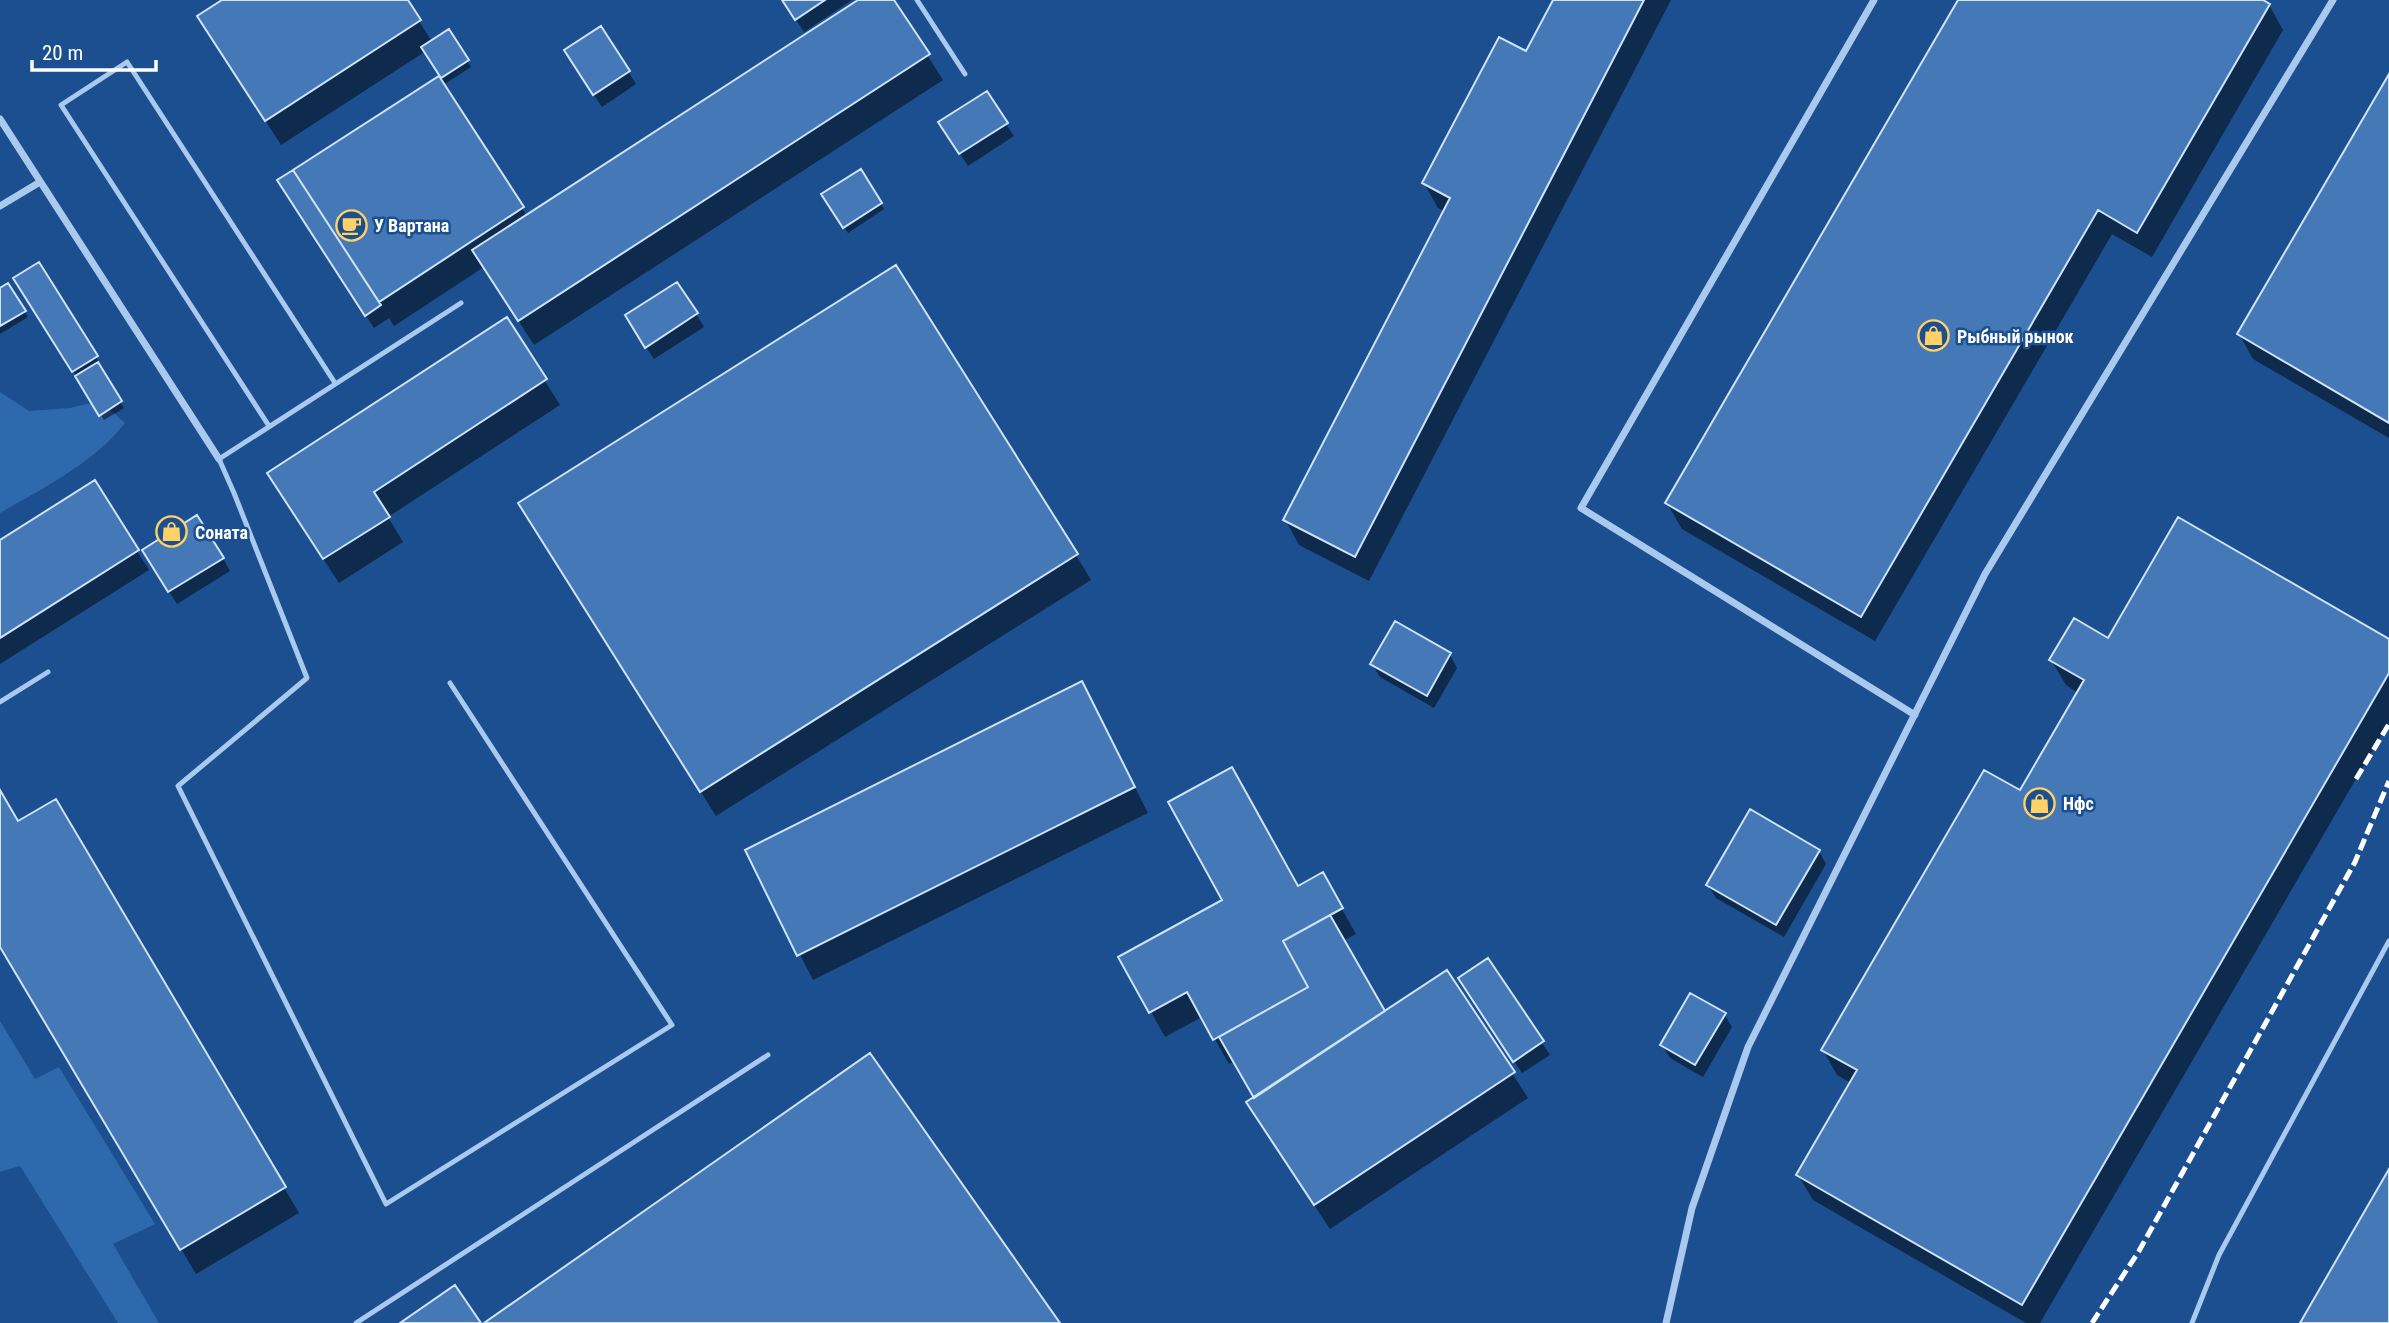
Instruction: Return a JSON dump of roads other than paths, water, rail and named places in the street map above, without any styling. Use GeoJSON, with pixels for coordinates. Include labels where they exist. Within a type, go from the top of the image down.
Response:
{"type":"FeatureCollection","features":[{"type":"Feature","properties":{"kind":"street"},"geometry":{"type":"LineString","coordinates":[[1874,0],[1581,508],[1915,715]]}},
{"type":"Feature","properties":{"kind":"street"},"geometry":{"type":"LineString","coordinates":[[1666,1323],[1692,1208],[1748,1047],[1985,574],[2333,0]]}},
{"type":"Feature","properties":{"kind":"street"},"geometry":{"type":"LineString","coordinates":[[0,119],[219,459]]}},
{"type":"Feature","properties":{"kind":"street"},"geometry":{"type":"LineString","coordinates":[[0,206],[40,182]]}},
{"type":"Feature","properties":{"kind":"lane"},"geometry":{"type":"LineString","coordinates":[[917,0],[965,74]]}},
{"type":"Feature","properties":{"kind":"lane"},"geometry":{"type":"LineString","coordinates":[[270,426],[61,105],[127,62],[335,383]]}},
{"type":"Feature","properties":{"kind":"lane"},"geometry":{"type":"LineString","coordinates":[[450,683],[672,1025],[386,1204],[177,786],[307,678],[219,459],[461,303]]}},
{"type":"Feature","properties":{"kind":"lane"},"geometry":{"type":"LineString","coordinates":[[0,702],[48,672]]}},
{"type":"Feature","properties":{"kind":"lane"},"geometry":{"type":"LineString","coordinates":[[2192,1323],[2219,1255],[2389,941]]}},
{"type":"Feature","properties":{"kind":"lane"},"geometry":{"type":"LineString","coordinates":[[356,1323],[768,1055]]}},
{"type":"Feature","properties":{"kind":"railway"},"geometry":{"type":"LineString","coordinates":[[2356,779],[2389,724]]}},
{"type":"Feature","properties":{"kind":"railway"},"geometry":{"type":"LineString","coordinates":[[2092,1323],[2139,1251],[2355,862],[2389,781]]}},
{"type":"Feature","properties":{"kind":"place","name":"У Вартана"},"geometry":{"type":"Point","coordinates":[351,225]}},
{"type":"Feature","properties":{"kind":"place","name":"Рыбный рынок"},"geometry":{"type":"Point","coordinates":[1934,336]}},
{"type":"Feature","properties":{"kind":"place","name":"Соната"},"geometry":{"type":"Point","coordinates":[172,532]}},
{"type":"Feature","properties":{"kind":"place","name":"Нфс"},"geometry":{"type":"Point","coordinates":[2040,803]}}]}
